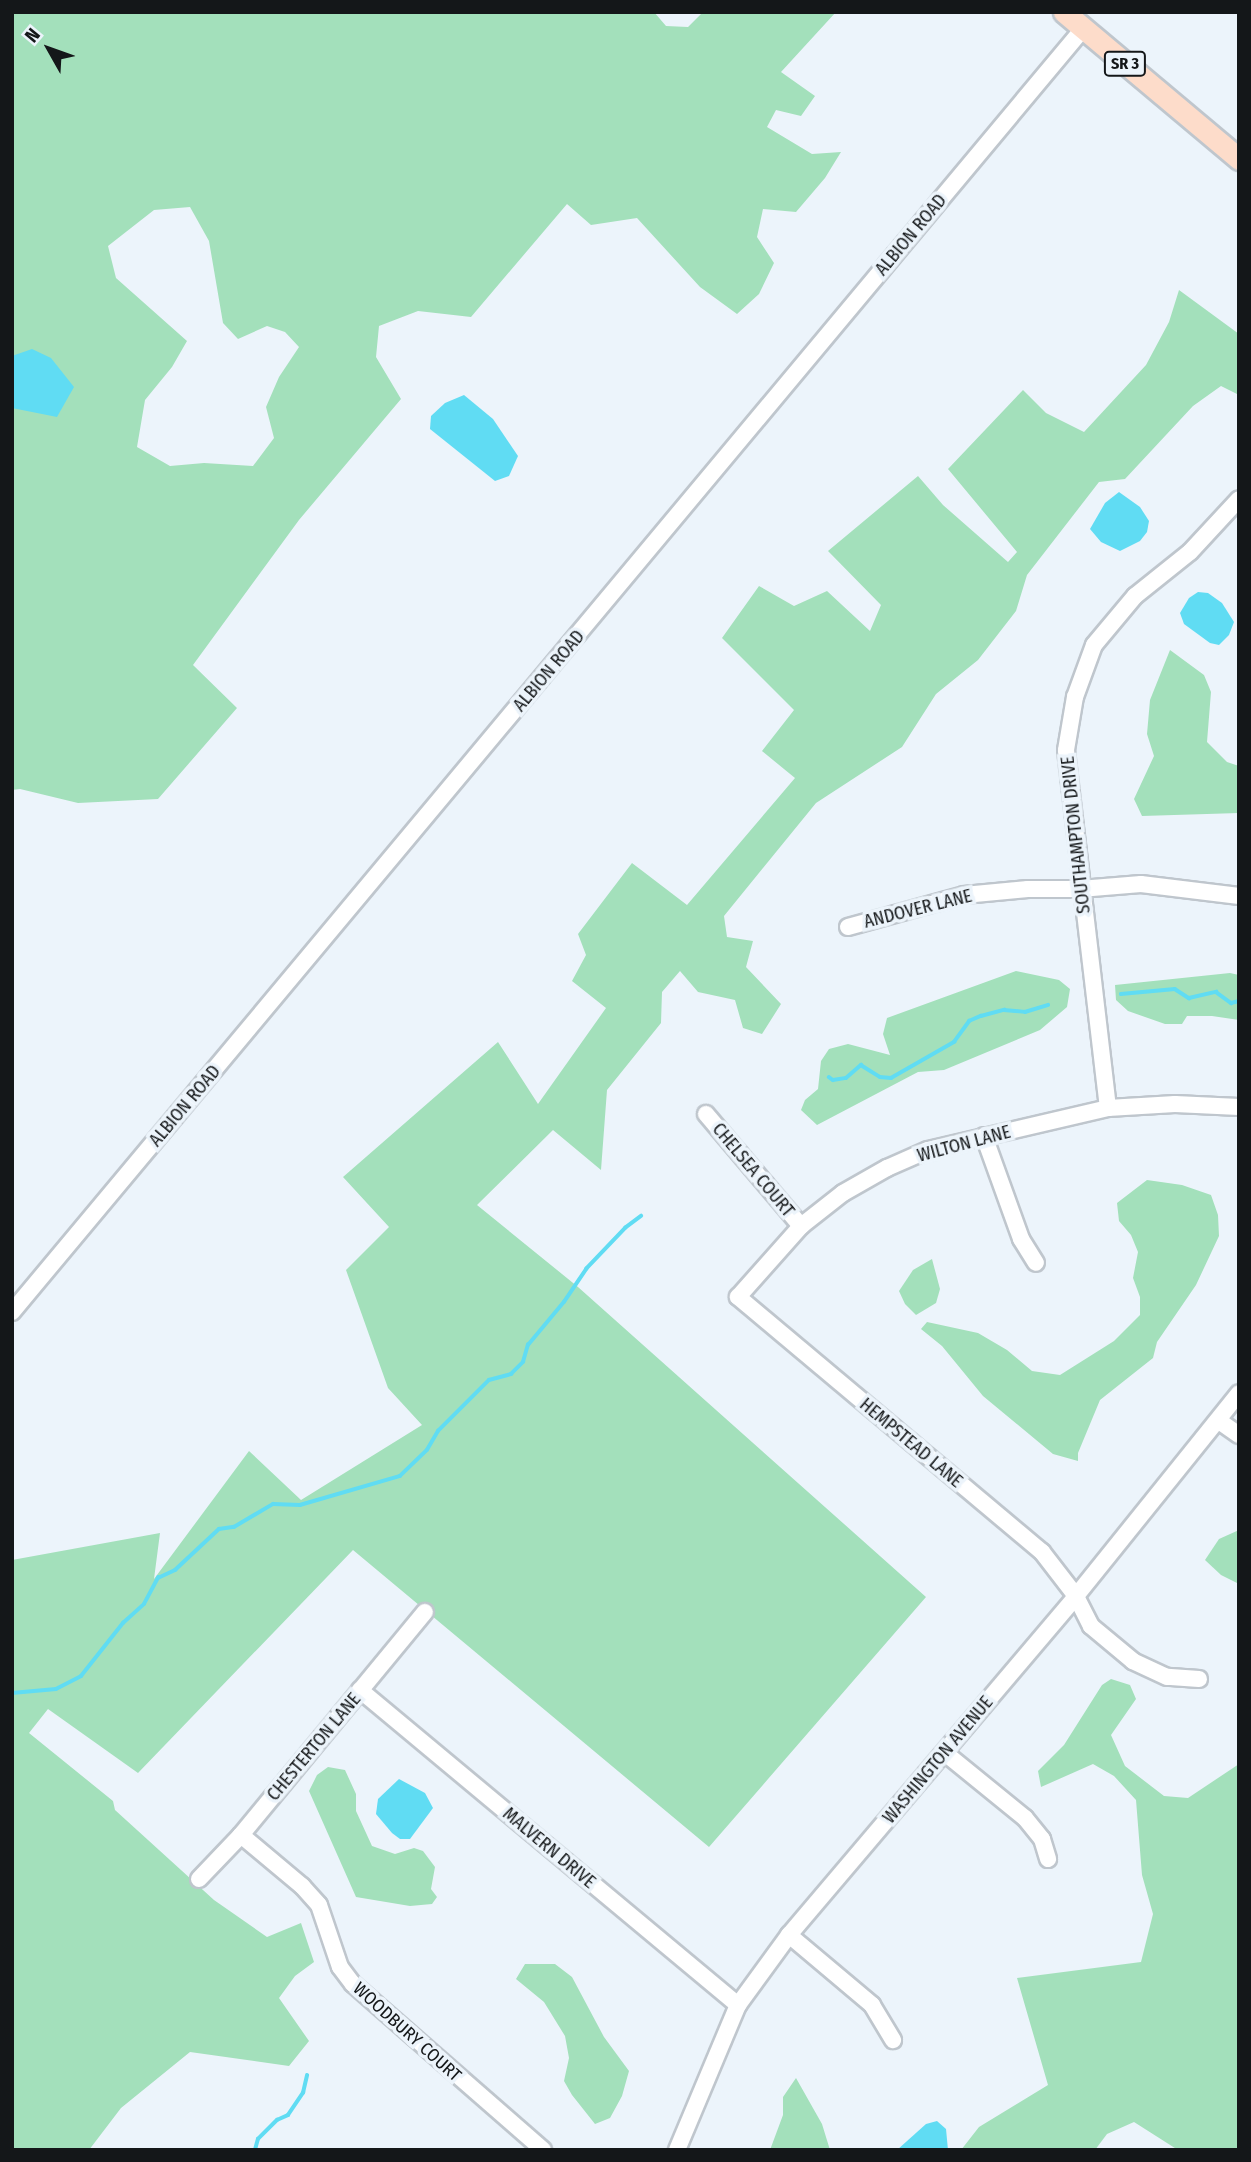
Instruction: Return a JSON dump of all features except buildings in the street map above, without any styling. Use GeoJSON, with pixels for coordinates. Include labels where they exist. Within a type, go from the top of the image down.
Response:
{"type":"FeatureCollection","features":[{"type":"Feature","properties":{"kind":"main road","name":"SR 3"},"geometry":{"type":"LineString","coordinates":[[1064,12],[1239,159]]}},
{"type":"Feature","properties":{"kind":"street","name":"ALBION ROAD"},"geometry":{"type":"LineString","coordinates":[[12,1312],[1083,29]]}},
{"type":"Feature","properties":{"kind":"street","name":"SOUTHAMPTON DRIVE"},"geometry":{"type":"LineString","coordinates":[[1108,1108],[1080,889],[1066,750],[1074,697],[1094,645],[1135,596],[1190,552],[1239,499]]}},
{"type":"Feature","properties":{"kind":"street","name":"ANDOVER LANE"},"geometry":{"type":"LineString","coordinates":[[848,927],[964,895],[1028,889],[1080,889],[1141,884],[1239,896]]}},
{"type":"Feature","properties":{"kind":"street","name":"WILTON LANE"},"geometry":{"type":"LineString","coordinates":[[738,1297],[801,1226],[843,1193],[887,1168],[928,1150],[1108,1108],[1174,1104],[1239,1107]]}},
{"type":"Feature","properties":{"kind":"street","name":"CHELSEA COURT"},"geometry":{"type":"LineString","coordinates":[[706,1114],[801,1226]]}},
{"type":"Feature","properties":{"kind":"street"},"geometry":{"type":"LineString","coordinates":[[984,1136],[1021,1239],[1036,1263]]}},
{"type":"Feature","properties":{"kind":"street","name":"HEMPSTEAD LANE"},"geometry":{"type":"LineString","coordinates":[[738,1297],[1042,1552],[1076,1597],[1091,1626],[1133,1661],[1167,1677],[1199,1679]]}},
{"type":"Feature","properties":{"kind":"street","name":"WASHINGTON AVENUE"},"geometry":{"type":"LineString","coordinates":[[677,2150],[738,2005],[789,1935],[1076,1597],[1239,1393]]}},
{"type":"Feature","properties":{"kind":"street"},"geometry":{"type":"LineString","coordinates":[[1219,1421],[1239,1434]]}},
{"type":"Feature","properties":{"kind":"street","name":"CHESTERTON LANE"},"geometry":{"type":"LineString","coordinates":[[199,1879],[241,1835],[425,1612]]}},
{"type":"Feature","properties":{"kind":"street","name":"MALVERN DRIVE"},"geometry":{"type":"LineString","coordinates":[[360,1690],[738,2005]]}},
{"type":"Feature","properties":{"kind":"street"},"geometry":{"type":"LineString","coordinates":[[945,1753],[1025,1818],[1042,1839],[1048,1859]]}},
{"type":"Feature","properties":{"kind":"street","name":"WOODBURY COURT"},"geometry":{"type":"LineString","coordinates":[[241,1835],[302,1886],[319,1905],[340,1967],[353,1984],[543,2150]]}},
{"type":"Feature","properties":{"kind":"street"},"geometry":{"type":"LineString","coordinates":[[789,1935],[872,2005],[893,2040]]}},
{"type":"Feature","properties":{"kind":"green space"},"geometry":{"type":"Polygon","coordinates":[[[12,12],[654,12],[666,26],[688,27],[703,12],[836,12],[781,72],[815,96],[801,116],[776,110],[767,127],[812,154],[841,152],[825,178],[796,212],[763,209],[757,237],[774,263],[759,294],[737,314],[700,287],[637,218],[591,225],[567,204],[471,317],[418,311],[379,326],[376,357],[401,399],[299,520],[193,665],[237,708],[158,799],[78,803],[20,789],[12,790],[12,12]],[[190,207],[154,210],[108,246],[116,278],[187,341],[172,367],[145,400],[137,447],[170,466],[204,463],[253,466],[274,438],[266,407],[279,377],[299,347],[285,332],[267,326],[238,339],[223,323],[209,241],[190,207]]]}},
{"type":"Feature","properties":{"kind":"green space"},"geometry":{"type":"Polygon","coordinates":[[[1179,290],[1239,334],[1239,395],[1221,386],[1193,406],[1125,479],[1099,482],[1027,575],[1016,611],[978,660],[936,694],[902,747],[816,803],[724,916],[727,937],[753,941],[746,967],[781,1004],[762,1034],[743,1028],[735,1000],[698,992],[680,971],[662,992],[661,1023],[607,1090],[601,1170],[553,1130],[477,1205],[578,1287],[926,1597],[709,1847],[353,1550],[138,1773],[48,1709],[29,1733],[113,1801],[115,1810],[214,1900],[267,1937],[301,1923],[314,1962],[295,1976],[279,1998],[309,2041],[289,2066],[190,2052],[121,2108],[89,2150],[12,2150],[12,1560],[160,1533],[154,1579],[249,1451],[301,1500],[422,1425],[388,1388],[346,1270],[389,1227],[343,1177],[498,1042],[538,1104],[606,1008],[572,981],[586,955],[578,934],[632,863],[687,905],[795,778],[762,751],[794,710],[722,638],[759,586],[794,606],[827,591],[870,631],[881,605],[828,551],[918,476],[943,505],[1008,562],[1017,552],[948,469],[1023,390],[1046,413],[1084,432],[1146,365],[1169,322],[1179,290]]]}},
{"type":"Feature","properties":{"kind":"green space"},"geometry":{"type":"Polygon","coordinates":[[[1170,650],[1204,675],[1211,692],[1207,742],[1227,762],[1239,766],[1239,813],[1142,816],[1134,799],[1154,756],[1147,734],[1150,700],[1170,650]]]}},
{"type":"Feature","properties":{"kind":"green space"},"geometry":{"type":"Polygon","coordinates":[[[1016,971],[1059,980],[1070,989],[1067,1007],[1040,1030],[944,1070],[918,1072],[817,1125],[801,1110],[805,1100],[818,1089],[821,1061],[829,1049],[848,1044],[890,1055],[883,1034],[887,1018],[1016,971]]]}},
{"type":"Feature","properties":{"kind":"green space"},"geometry":{"type":"Polygon","coordinates":[[[1230,973],[1239,975],[1239,1020],[1187,1016],[1182,1024],[1165,1024],[1128,1011],[1116,1000],[1115,985],[1230,973]]]}},
{"type":"Feature","properties":{"kind":"green space"},"geometry":{"type":"Polygon","coordinates":[[[1147,1180],[1182,1185],[1211,1195],[1218,1215],[1219,1236],[1196,1285],[1157,1342],[1153,1358],[1100,1400],[1078,1453],[1078,1461],[1053,1454],[983,1396],[942,1346],[921,1329],[927,1322],[978,1333],[1007,1350],[1032,1371],[1060,1375],[1114,1341],[1140,1315],[1140,1297],[1133,1278],[1138,1252],[1131,1235],[1119,1221],[1117,1203],[1147,1180]]]}},
{"type":"Feature","properties":{"kind":"green space"},"geometry":{"type":"Polygon","coordinates":[[[932,1259],[940,1289],[936,1303],[916,1315],[905,1304],[899,1291],[913,1270],[932,1259]]]}},
{"type":"Feature","properties":{"kind":"green space"},"geometry":{"type":"Polygon","coordinates":[[[1239,1530],[1239,1584],[1221,1575],[1205,1560],[1219,1539],[1239,1530]]]}},
{"type":"Feature","properties":{"kind":"green space"},"geometry":{"type":"Polygon","coordinates":[[[1111,1679],[1130,1685],[1136,1699],[1111,1735],[1125,1766],[1164,1796],[1188,1798],[1239,1764],[1239,2150],[1178,2150],[1134,2122],[1107,2134],[1095,2150],[961,2150],[979,2127],[1048,2085],[1017,1978],[1141,1962],[1153,1914],[1142,1875],[1136,1800],[1114,1776],[1093,1764],[1041,1787],[1038,1771],[1064,1745],[1102,1685],[1111,1679]]]}},
{"type":"Feature","properties":{"kind":"green space"},"geometry":{"type":"Polygon","coordinates":[[[328,1767],[345,1770],[356,1794],[356,1811],[372,1846],[395,1854],[414,1848],[423,1851],[435,1867],[431,1889],[437,1897],[432,1904],[410,1906],[356,1897],[309,1791],[317,1775],[328,1767]]]}},
{"type":"Feature","properties":{"kind":"green space"},"geometry":{"type":"Polygon","coordinates":[[[525,1964],[555,1964],[572,1977],[604,2037],[629,2071],[622,2096],[610,2118],[595,2124],[564,2081],[569,2058],[565,2036],[544,2002],[516,1979],[525,1964]]]}},
{"type":"Feature","properties":{"kind":"green space"},"geometry":{"type":"Polygon","coordinates":[[[796,2078],[822,2124],[830,2150],[770,2150],[783,2115],[783,2097],[796,2078]]]}},
{"type":"Feature","properties":{"kind":"water"},"geometry":{"type":"Polygon","coordinates":[[[32,349],[51,358],[74,387],[57,417],[12,408],[12,356],[32,349]]]}},
{"type":"Feature","properties":{"kind":"water"},"geometry":{"type":"Polygon","coordinates":[[[464,395],[493,419],[518,456],[509,476],[495,481],[430,429],[431,416],[445,403],[464,395]]]}},
{"type":"Feature","properties":{"kind":"water"},"geometry":{"type":"Polygon","coordinates":[[[1119,492],[1140,507],[1149,521],[1147,532],[1140,541],[1120,551],[1101,542],[1090,529],[1105,503],[1119,492]]]}},
{"type":"Feature","properties":{"kind":"water"},"geometry":{"type":"Polygon","coordinates":[[[1198,592],[1208,593],[1222,603],[1234,622],[1229,635],[1219,645],[1210,643],[1184,624],[1180,613],[1189,598],[1198,592]]]}},
{"type":"Feature","properties":{"kind":"water"},"geometry":{"type":"Polygon","coordinates":[[[399,1779],[425,1793],[433,1808],[410,1839],[400,1839],[376,1814],[378,1799],[399,1779]]]}},
{"type":"Feature","properties":{"kind":"water"},"geometry":{"type":"Polygon","coordinates":[[[937,2121],[946,2129],[948,2150],[897,2150],[926,2124],[937,2121]]]}},
{"type":"Feature","properties":{"kind":"waterway"},"geometry":{"type":"LineString","coordinates":[[1121,994],[1175,989],[1189,998],[1216,992],[1231,1003],[1239,1001]]}},
{"type":"Feature","properties":{"kind":"waterway"},"geometry":{"type":"LineString","coordinates":[[829,1077],[833,1080],[846,1078],[861,1065],[880,1077],[891,1078],[954,1042],[969,1021],[1004,1010],[1025,1012],[1048,1005]]}},
{"type":"Feature","properties":{"kind":"waterway"},"geometry":{"type":"LineString","coordinates":[[12,1693],[56,1689],[81,1676],[123,1623],[144,1604],[158,1578],[175,1570],[219,1529],[234,1527],[273,1504],[300,1505],[400,1476],[427,1450],[438,1431],[489,1380],[511,1374],[523,1362],[528,1345],[564,1302],[586,1269],[625,1228],[641,1216]]}},
{"type":"Feature","properties":{"kind":"waterway"},"geometry":{"type":"LineString","coordinates":[[255,2150],[258,2139],[277,2120],[288,2115],[303,2093],[307,2075]]}}]}
